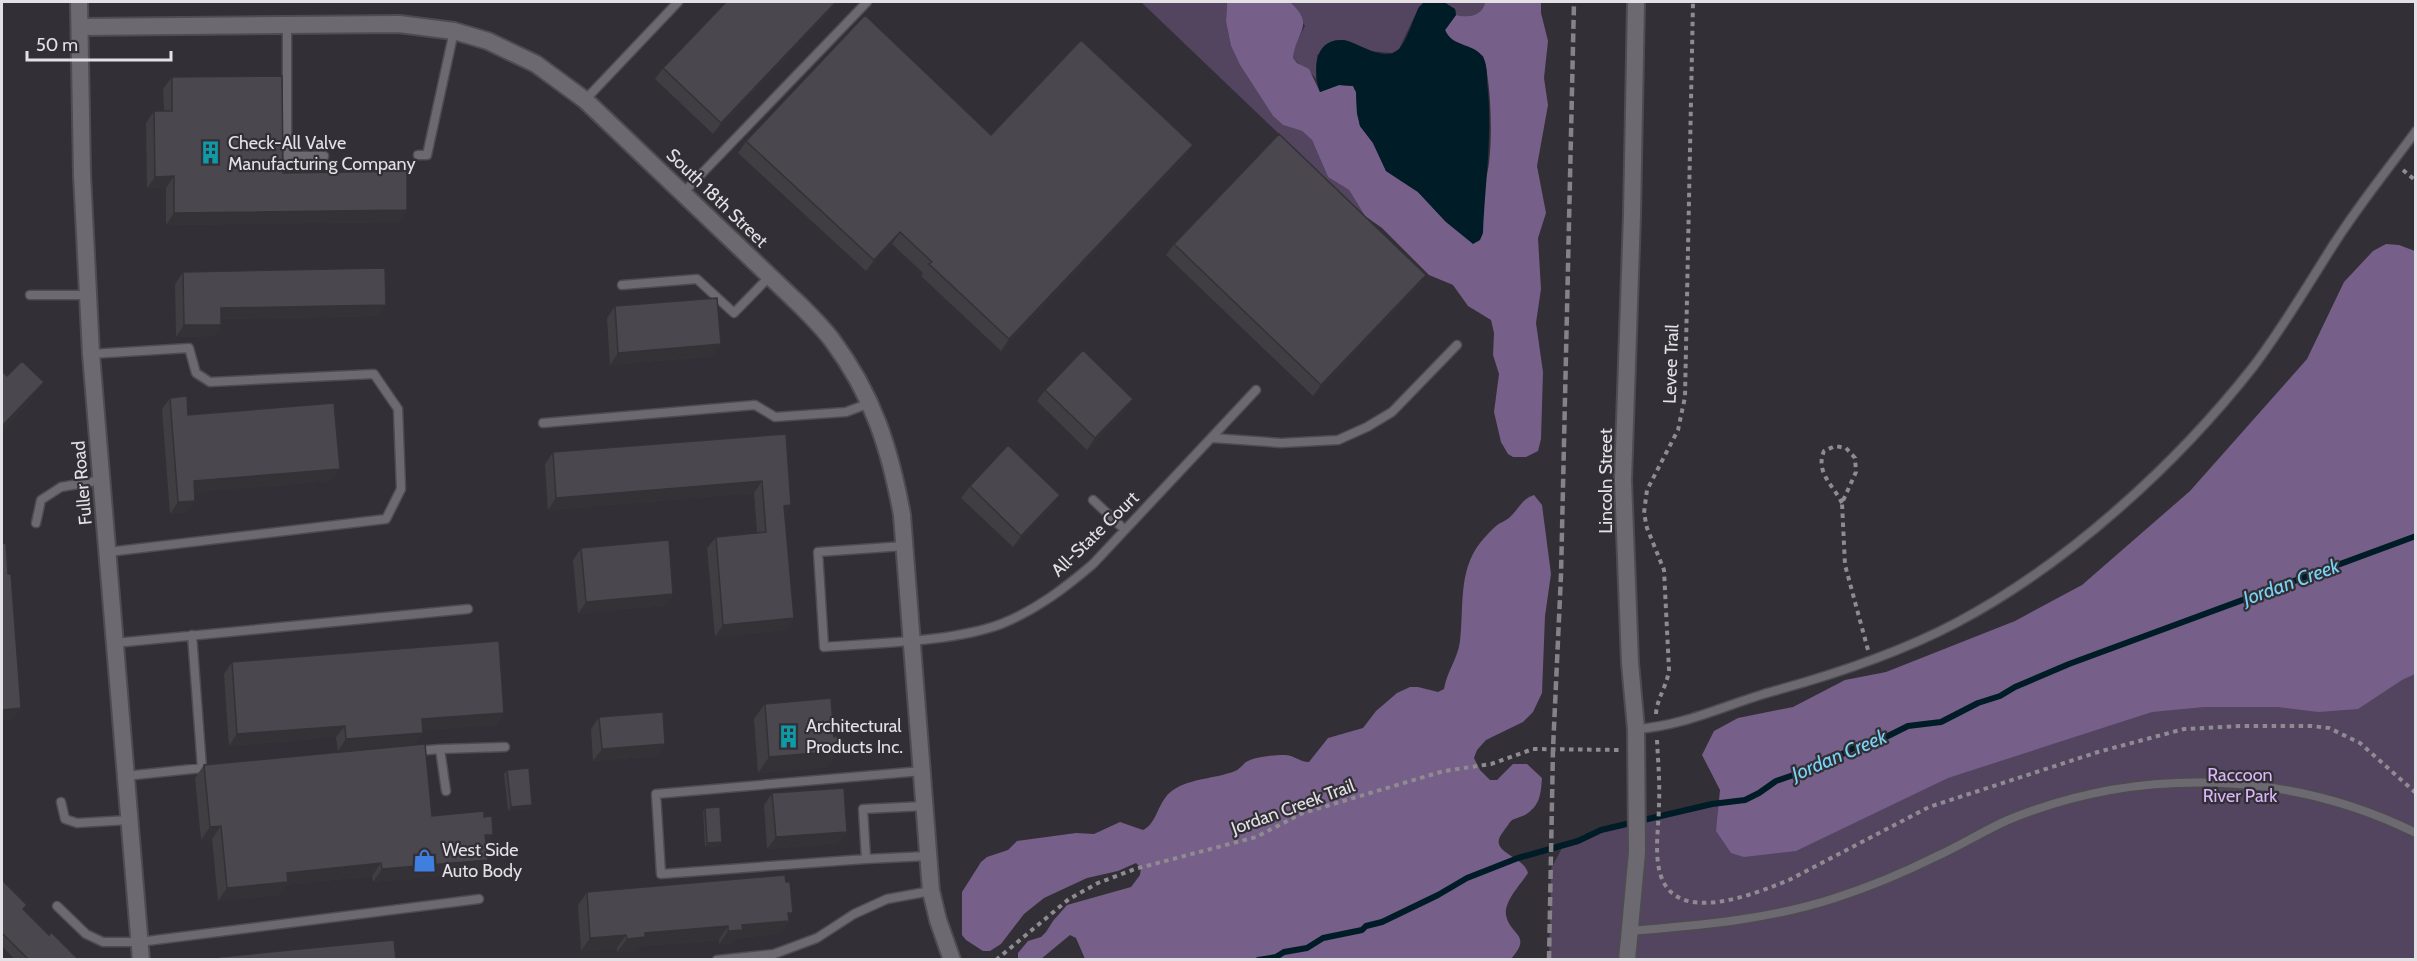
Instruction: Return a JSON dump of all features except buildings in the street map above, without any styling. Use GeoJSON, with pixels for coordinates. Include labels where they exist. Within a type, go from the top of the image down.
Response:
{"type":"FeatureCollection","features":[{"type":"Feature","properties":{"kind":"street","name":"Fuller Road"},"geometry":{"type":"LineString","coordinates":[[79,2],[82,175],[91,354],[141,960]]}},
{"type":"Feature","properties":{"kind":"street","name":"Lincoln Street"},"geometry":{"type":"LineString","coordinates":[[1627,960],[1637,852],[1636,729],[1630,663],[1623,480],[1636,2]]}},
{"type":"Feature","properties":{"kind":"street","name":"South 18th Street"},"geometry":{"type":"LineString","coordinates":[[80,27],[287,23],[399,24],[453,32],[488,41],[536,64],[585,100],[770,276],[832,340],[870,403],[882,430],[894,472],[902,515],[931,891],[951,960]]}},
{"type":"Feature","properties":{"kind":"lane"},"geometry":{"type":"LineString","coordinates":[[585,100],[678,2]]}},
{"type":"Feature","properties":{"kind":"lane"},"geometry":{"type":"LineString","coordinates":[[683,193],[867,2]]}},
{"type":"Feature","properties":{"kind":"lane"},"geometry":{"type":"LineString","coordinates":[[287,23],[287,156],[324,156]]}},
{"type":"Feature","properties":{"kind":"lane"},"geometry":{"type":"LineString","coordinates":[[418,155],[428,155],[453,32]]}},
{"type":"Feature","properties":{"kind":"lane"},"geometry":{"type":"LineString","coordinates":[[1636,729],[1657,728],[1706,715],[1765,694],[1832,675],[1954,624],[2013,590],[2120,507],[2168,463],[2211,417],[2253,366],[2289,316],[2332,247],[2415,131]]}},
{"type":"Feature","properties":{"kind":"lane"},"geometry":{"type":"LineString","coordinates":[[622,285],[697,279],[734,313],[770,276]]}},
{"type":"Feature","properties":{"kind":"lane"},"geometry":{"type":"LineString","coordinates":[[30,295],[88,295]]}},
{"type":"Feature","properties":{"kind":"lane"},"geometry":{"type":"LineString","coordinates":[[1213,438],[1281,443],[1338,440],[1367,427],[1392,412],[1457,345]]}},
{"type":"Feature","properties":{"kind":"lane"},"geometry":{"type":"LineString","coordinates":[[91,354],[189,348],[195,373],[210,382],[374,374],[398,409],[401,489],[386,519],[108,552]]}},
{"type":"Feature","properties":{"kind":"lane","name":"All-State Court"},"geometry":{"type":"LineString","coordinates":[[904,546],[818,552],[824,647],[964,633],[991,627],[1033,608],[1064,588],[1093,564],[1256,390]]}},
{"type":"Feature","properties":{"kind":"lane"},"geometry":{"type":"LineString","coordinates":[[543,423],[755,405],[775,417],[846,412],[870,403]]}},
{"type":"Feature","properties":{"kind":"lane"},"geometry":{"type":"LineString","coordinates":[[36,523],[41,500],[61,487],[102,480]]}},
{"type":"Feature","properties":{"kind":"lane"},"geometry":{"type":"LineString","coordinates":[[1093,500],[1125,530]]}},
{"type":"Feature","properties":{"kind":"lane"},"geometry":{"type":"LineString","coordinates":[[115,643],[468,609]]}},
{"type":"Feature","properties":{"kind":"lane"},"geometry":{"type":"LineString","coordinates":[[192,635],[201,769]]}},
{"type":"Feature","properties":{"kind":"lane"},"geometry":{"type":"LineString","coordinates":[[406,751],[505,747]]}},
{"type":"Feature","properties":{"kind":"lane"},"geometry":{"type":"LineString","coordinates":[[440,749],[446,791]]}},
{"type":"Feature","properties":{"kind":"lane"},"geometry":{"type":"LineString","coordinates":[[125,776],[212,768]]}},
{"type":"Feature","properties":{"kind":"lane"},"geometry":{"type":"LineString","coordinates":[[922,771],[656,794],[661,874],[866,858],[928,856]]}},
{"type":"Feature","properties":{"kind":"lane"},"geometry":{"type":"LineString","coordinates":[[1630,931],[1732,921],[1784,912],[1834,898],[1884,881],[2030,812],[2100,792],[2150,784],[2210,782],[2300,792],[2348,805],[2415,833]]}},
{"type":"Feature","properties":{"kind":"lane"},"geometry":{"type":"LineString","coordinates":[[61,802],[64,819],[77,822],[129,820]]}},
{"type":"Feature","properties":{"kind":"lane"},"geometry":{"type":"LineString","coordinates":[[866,858],[863,809],[925,807]]}},
{"type":"Feature","properties":{"kind":"lane"},"geometry":{"type":"LineString","coordinates":[[717,960],[774,954],[817,938],[854,914],[887,899],[931,891]]}},
{"type":"Feature","properties":{"kind":"lane"},"geometry":{"type":"LineString","coordinates":[[57,906],[86,934],[103,942],[139,942],[479,899]]}},
{"type":"Feature","properties":{"kind":"path","name":"Levee Trail"},"geometry":{"type":"LineString","coordinates":[[1656,712],[1657,702],[1667,683],[1669,670],[1664,570],[1647,528],[1644,513],[1647,490],[1678,430],[1685,397],[1693,2]]}},
{"type":"Feature","properties":{"kind":"path"},"geometry":{"type":"LineString","coordinates":[[1842,503],[1857,472],[1855,458],[1846,448],[1835,446],[1824,451],[1820,461],[1821,473],[1833,486],[1842,503],[1845,565],[1871,659]]}},
{"type":"Feature","properties":{"kind":"path","name":"Jordan Creek Trail"},"geometry":{"type":"LineString","coordinates":[[996,960],[1069,899],[1098,883],[1135,869],[1256,837],[1303,813],[1444,771],[1491,764],[1533,749],[1625,750]]}},
{"type":"Feature","properties":{"kind":"path"},"geometry":{"type":"LineString","coordinates":[[1658,749],[1660,795],[1658,852]]}},
{"type":"Feature","properties":{"kind":"green space"},"geometry":{"type":"Polygon","coordinates":[[[1141,2],[1227,2],[1226,22],[1231,46],[1240,65],[1273,116],[1283,125],[1302,131],[1312,140],[1328,177],[1349,190],[1365,216],[1141,2]]]}},
{"type":"Feature","properties":{"kind":"green space"},"geometry":{"type":"Polygon","coordinates":[[[1290,2],[1426,2],[1419,7],[1399,49],[1392,53],[1369,51],[1344,40],[1317,55],[1316,79],[1293,58],[1295,44],[1305,26],[1290,2]]]}},
{"type":"Feature","properties":{"kind":"green space"},"geometry":{"type":"Polygon","coordinates":[[[1441,2],[1485,2],[1484,7],[1478,13],[1465,16],[1456,15],[1455,9],[1441,2]]]}},
{"type":"Feature","properties":{"kind":"green space","name":"Raccoon River Park"},"geometry":{"type":"Polygon","coordinates":[[[2415,536],[2415,959],[1549,960],[1551,869],[1563,846],[1601,830],[1712,804],[1730,802],[2415,536]]]}},
{"type":"Feature","properties":{"kind":"shaded area"},"geometry":{"type":"Polygon","coordinates":[[[1227,2],[1290,2],[1298,10],[1303,23],[1293,58],[1297,63],[1309,69],[1320,92],[1339,85],[1353,86],[1356,92],[1360,126],[1373,143],[1386,171],[1418,192],[1446,222],[1483,187],[1490,155],[1491,119],[1483,56],[1456,42],[1445,30],[1456,15],[1474,15],[1484,7],[1485,2],[1541,2],[1541,13],[1548,41],[1544,78],[1548,105],[1537,166],[1546,213],[1538,238],[1541,289],[1536,323],[1543,372],[1541,439],[1538,451],[1526,457],[1513,457],[1508,454],[1501,442],[1494,412],[1499,374],[1493,355],[1494,333],[1491,320],[1468,306],[1453,285],[1429,275],[1382,228],[1365,216],[1349,190],[1328,177],[1312,140],[1302,131],[1283,125],[1273,116],[1240,65],[1231,46],[1226,22],[1227,2]]]}},
{"type":"Feature","properties":{"kind":"shaded area"},"geometry":{"type":"Polygon","coordinates":[[[2386,244],[2399,245],[2415,251],[2415,674],[2358,709],[2318,712],[2278,707],[2204,707],[2152,712],[1948,778],[1796,851],[1744,857],[1731,853],[1716,831],[1720,790],[1702,755],[1714,731],[1738,718],[1793,707],[1845,680],[1886,672],[2015,621],[2082,585],[2190,491],[2307,359],[2344,282],[2373,251],[2386,244]]]}},
{"type":"Feature","properties":{"kind":"shaded area"},"geometry":{"type":"Polygon","coordinates":[[[1534,495],[1542,505],[1551,574],[1545,616],[1542,693],[1533,712],[1523,722],[1486,740],[1477,750],[1474,758],[1480,770],[1490,780],[1497,780],[1513,764],[1527,764],[1542,778],[1537,804],[1525,815],[1512,820],[1499,839],[1502,849],[1520,862],[1528,873],[1510,898],[1506,910],[1508,922],[1520,940],[1520,945],[1511,959],[1085,959],[1076,938],[1070,935],[1041,959],[1018,959],[1018,953],[1028,941],[1041,937],[1067,905],[1131,887],[1140,875],[1141,868],[1136,863],[1118,871],[1087,878],[1044,898],[1024,914],[1001,944],[990,951],[983,951],[962,935],[962,892],[981,862],[987,857],[1008,850],[1017,841],[1076,833],[1094,834],[1120,822],[1143,830],[1152,822],[1168,795],[1180,786],[1235,771],[1246,762],[1274,755],[1287,755],[1309,762],[1328,738],[1363,728],[1376,711],[1397,693],[1410,687],[1438,692],[1444,689],[1459,647],[1463,590],[1468,565],[1473,554],[1492,530],[1534,495]]]}},
{"type":"Feature","properties":{"kind":"water"},"geometry":{"type":"Polygon","coordinates":[[[1424,2],[1444,2],[1455,9],[1456,15],[1445,30],[1448,36],[1476,50],[1481,54],[1486,65],[1489,139],[1483,233],[1480,240],[1473,244],[1446,222],[1418,192],[1386,171],[1373,143],[1360,126],[1356,92],[1353,86],[1339,85],[1320,92],[1316,75],[1321,50],[1333,41],[1349,41],[1371,51],[1386,54],[1399,49],[1408,35],[1419,7],[1424,2]]]}},
{"type":"Feature","properties":{"kind":"waterway","name":"Jordan Creek"},"geometry":{"type":"LineString","coordinates":[[1258,960],[1307,948],[1323,938],[1362,930],[1366,926],[1382,922],[1438,895],[1467,878],[1518,858],[1578,841],[1601,830],[1712,804],[1745,800],[1776,781],[1822,765],[1859,745],[1886,737],[1908,726],[1941,722],[1978,703],[2000,696],[2015,687],[2069,664],[2416,536]]}},
{"type":"Feature","properties":{"kind":"railway"},"geometry":{"type":"LineString","coordinates":[[1549,960],[1553,749],[1561,575],[1574,2]]}},
{"type":"Feature","properties":{"kind":"place","name":"Check-All Valve Manufacturing Company"},"geometry":{"type":"Point","coordinates":[210,153]}},
{"type":"Feature","properties":{"kind":"place","name":"Architectural Products Inc."},"geometry":{"type":"Point","coordinates":[788,736]}},
{"type":"Feature","properties":{"kind":"place","name":"West Side Auto Body"},"geometry":{"type":"Point","coordinates":[424,860]}}]}
